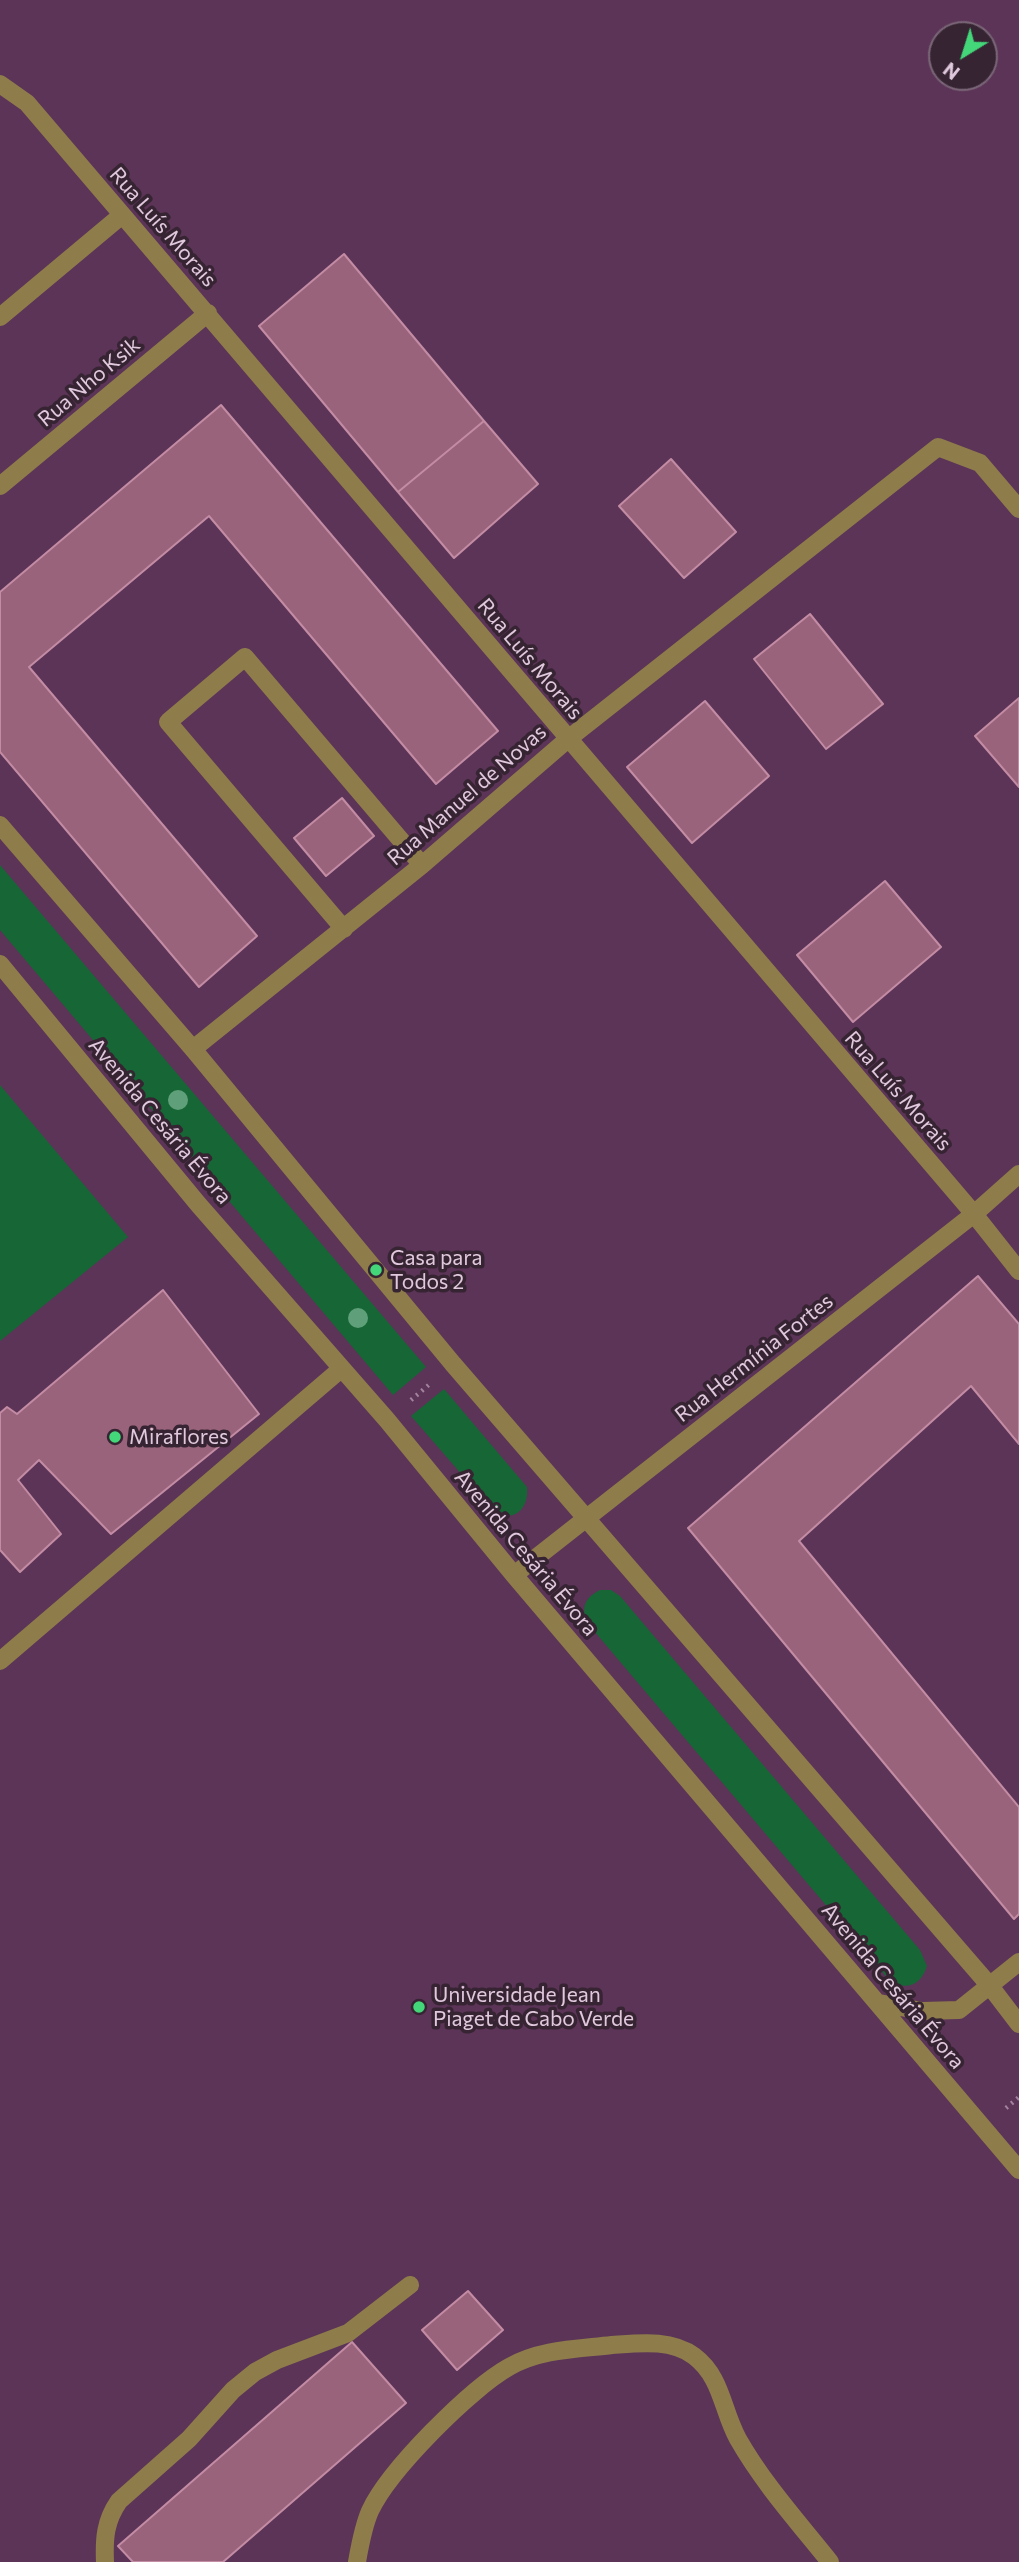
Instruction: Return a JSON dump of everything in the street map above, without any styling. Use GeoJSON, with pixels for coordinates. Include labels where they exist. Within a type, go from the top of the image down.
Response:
{"type":"FeatureCollection","features":[{"type":"Feature","properties":{"kind":"street","name":"Rua Luís Morais"},"geometry":{"type":"LineString","coordinates":[[0,84],[27,103],[208,313],[974,1214],[1019,1271]]}},
{"type":"Feature","properties":{"kind":"street"},"geometry":{"type":"LineString","coordinates":[[0,317],[122,215]]}},
{"type":"Feature","properties":{"kind":"street","name":"Rua Nho Ksik"},"geometry":{"type":"LineString","coordinates":[[0,486],[208,313]]}},
{"type":"Feature","properties":{"kind":"street","name":"Rua Manuel de Novas"},"geometry":{"type":"LineString","coordinates":[[193,1049],[422,865],[568,738],[938,447],[981,463],[1019,509]]}},
{"type":"Feature","properties":{"kind":"street"},"geometry":{"type":"LineString","coordinates":[[344,929],[168,722],[245,657],[422,865]]}},
{"type":"Feature","properties":{"kind":"street"},"geometry":{"type":"LineString","coordinates":[[0,825],[193,1049],[453,1364],[990,1986],[1019,2024]]}},
{"type":"Feature","properties":{"kind":"street","name":"Avenida Cesária Évora"},"geometry":{"type":"LineString","coordinates":[[0,964],[198,1204],[387,1420],[514,1575],[1019,2170]]}},
{"type":"Feature","properties":{"kind":"street","name":"Rua Hermínia Fortes"},"geometry":{"type":"LineString","coordinates":[[514,1575],[974,1214],[1019,1174]]}},
{"type":"Feature","properties":{"kind":"street"},"geometry":{"type":"LineString","coordinates":[[0,1661],[341,1369]]}},
{"type":"Feature","properties":{"kind":"street"},"geometry":{"type":"LineString","coordinates":[[879,2003],[922,2011],[959,2010],[1019,1962]]}},
{"type":"Feature","properties":{"kind":"street"},"geometry":{"type":"LineString","coordinates":[[105,2562],[104,2535],[110,2513],[119,2501],[189,2439],[233,2390],[255,2371],[348,2333],[410,2285]]}},
{"type":"Feature","properties":{"kind":"street"},"geometry":{"type":"LineString","coordinates":[[357,2562],[370,2511],[382,2490],[438,2427],[472,2395],[510,2367],[552,2351],[645,2342],[677,2347],[704,2364],[720,2389],[728,2418],[738,2440],[766,2481],[830,2562]]}},
{"type":"Feature","properties":{"kind":"path"},"geometry":{"type":"LineString","coordinates":[[387,1420],[453,1364]]}},
{"type":"Feature","properties":{"kind":"green space"},"geometry":{"type":"Polygon","coordinates":[[[0,865],[426,1367],[393,1395],[0,930],[0,865]]]}},
{"type":"Feature","properties":{"kind":"green space"},"geometry":{"type":"Polygon","coordinates":[[[0,1085],[128,1237],[0,1341],[0,1085]]]}},
{"type":"Feature","properties":{"kind":"green space"},"geometry":{"type":"Polygon","coordinates":[[[444,1389],[527,1487],[526,1501],[515,1514],[496,1514],[411,1416],[444,1389]]]}},
{"type":"Feature","properties":{"kind":"green space"},"geometry":{"type":"Polygon","coordinates":[[[600,1590],[611,1590],[620,1596],[920,1950],[927,1966],[917,1982],[902,1986],[890,1981],[589,1625],[585,1604],[600,1590]]]}},
{"type":"Feature","properties":{"kind":"building"},"geometry":{"type":"Polygon","coordinates":[[[344,254],[484,421],[398,492],[259,326],[344,254]]]}},
{"type":"Feature","properties":{"kind":"building"},"geometry":{"type":"Polygon","coordinates":[[[221,405],[498,731],[436,784],[209,516],[29,667],[257,936],[199,987],[0,752],[0,592],[221,405]]]}},
{"type":"Feature","properties":{"kind":"building"},"geometry":{"type":"Polygon","coordinates":[[[484,421],[538,484],[454,558],[398,492],[484,421]]]}},
{"type":"Feature","properties":{"kind":"building"},"geometry":{"type":"Polygon","coordinates":[[[671,459],[736,532],[684,578],[619,506],[671,459]]]}},
{"type":"Feature","properties":{"kind":"building"},"geometry":{"type":"Polygon","coordinates":[[[810,614],[883,704],[826,749],[754,659],[810,614]]]}},
{"type":"Feature","properties":{"kind":"building"},"geometry":{"type":"Polygon","coordinates":[[[1019,698],[1019,787],[975,736],[1019,698]]]}},
{"type":"Feature","properties":{"kind":"building"},"geometry":{"type":"Polygon","coordinates":[[[705,701],[769,776],[692,843],[627,767],[705,701]]]}},
{"type":"Feature","properties":{"kind":"building"},"geometry":{"type":"Polygon","coordinates":[[[342,798],[374,836],[326,876],[294,838],[342,798]]]}},
{"type":"Feature","properties":{"kind":"building"},"geometry":{"type":"Polygon","coordinates":[[[885,881],[941,947],[853,1022],[797,955],[885,881]]]}},
{"type":"Feature","properties":{"kind":"building"},"geometry":{"type":"Polygon","coordinates":[[[978,1276],[1019,1324],[1019,1444],[971,1386],[799,1541],[1019,1807],[1019,1914],[1014,1919],[688,1528],[978,1276]]]}},
{"type":"Feature","properties":{"kind":"building","name":"Miraflores"},"geometry":{"type":"Polygon","coordinates":[[[163,1290],[259,1414],[111,1534],[39,1460],[18,1480],[61,1534],[20,1572],[0,1550],[0,1413],[7,1407],[17,1414],[163,1290]]]}},
{"type":"Feature","properties":{"kind":"building"},"geometry":{"type":"Polygon","coordinates":[[[468,2291],[503,2330],[457,2370],[422,2330],[468,2291]]]}},
{"type":"Feature","properties":{"kind":"building"},"geometry":{"type":"Polygon","coordinates":[[[352,2342],[406,2403],[223,2562],[133,2562],[118,2546],[352,2342]]]}},
{"type":"Feature","properties":{"kind":"place","name":"Casa para Todos 2"},"geometry":{"type":"Point","coordinates":[376,1270]}},
{"type":"Feature","properties":{"kind":"place","name":"Miraflores"},"geometry":{"type":"Point","coordinates":[115,1437]}},
{"type":"Feature","properties":{"kind":"place","name":"Universidade Jean Piaget de Cabo Verde"},"geometry":{"type":"Point","coordinates":[419,2007]}}]}
